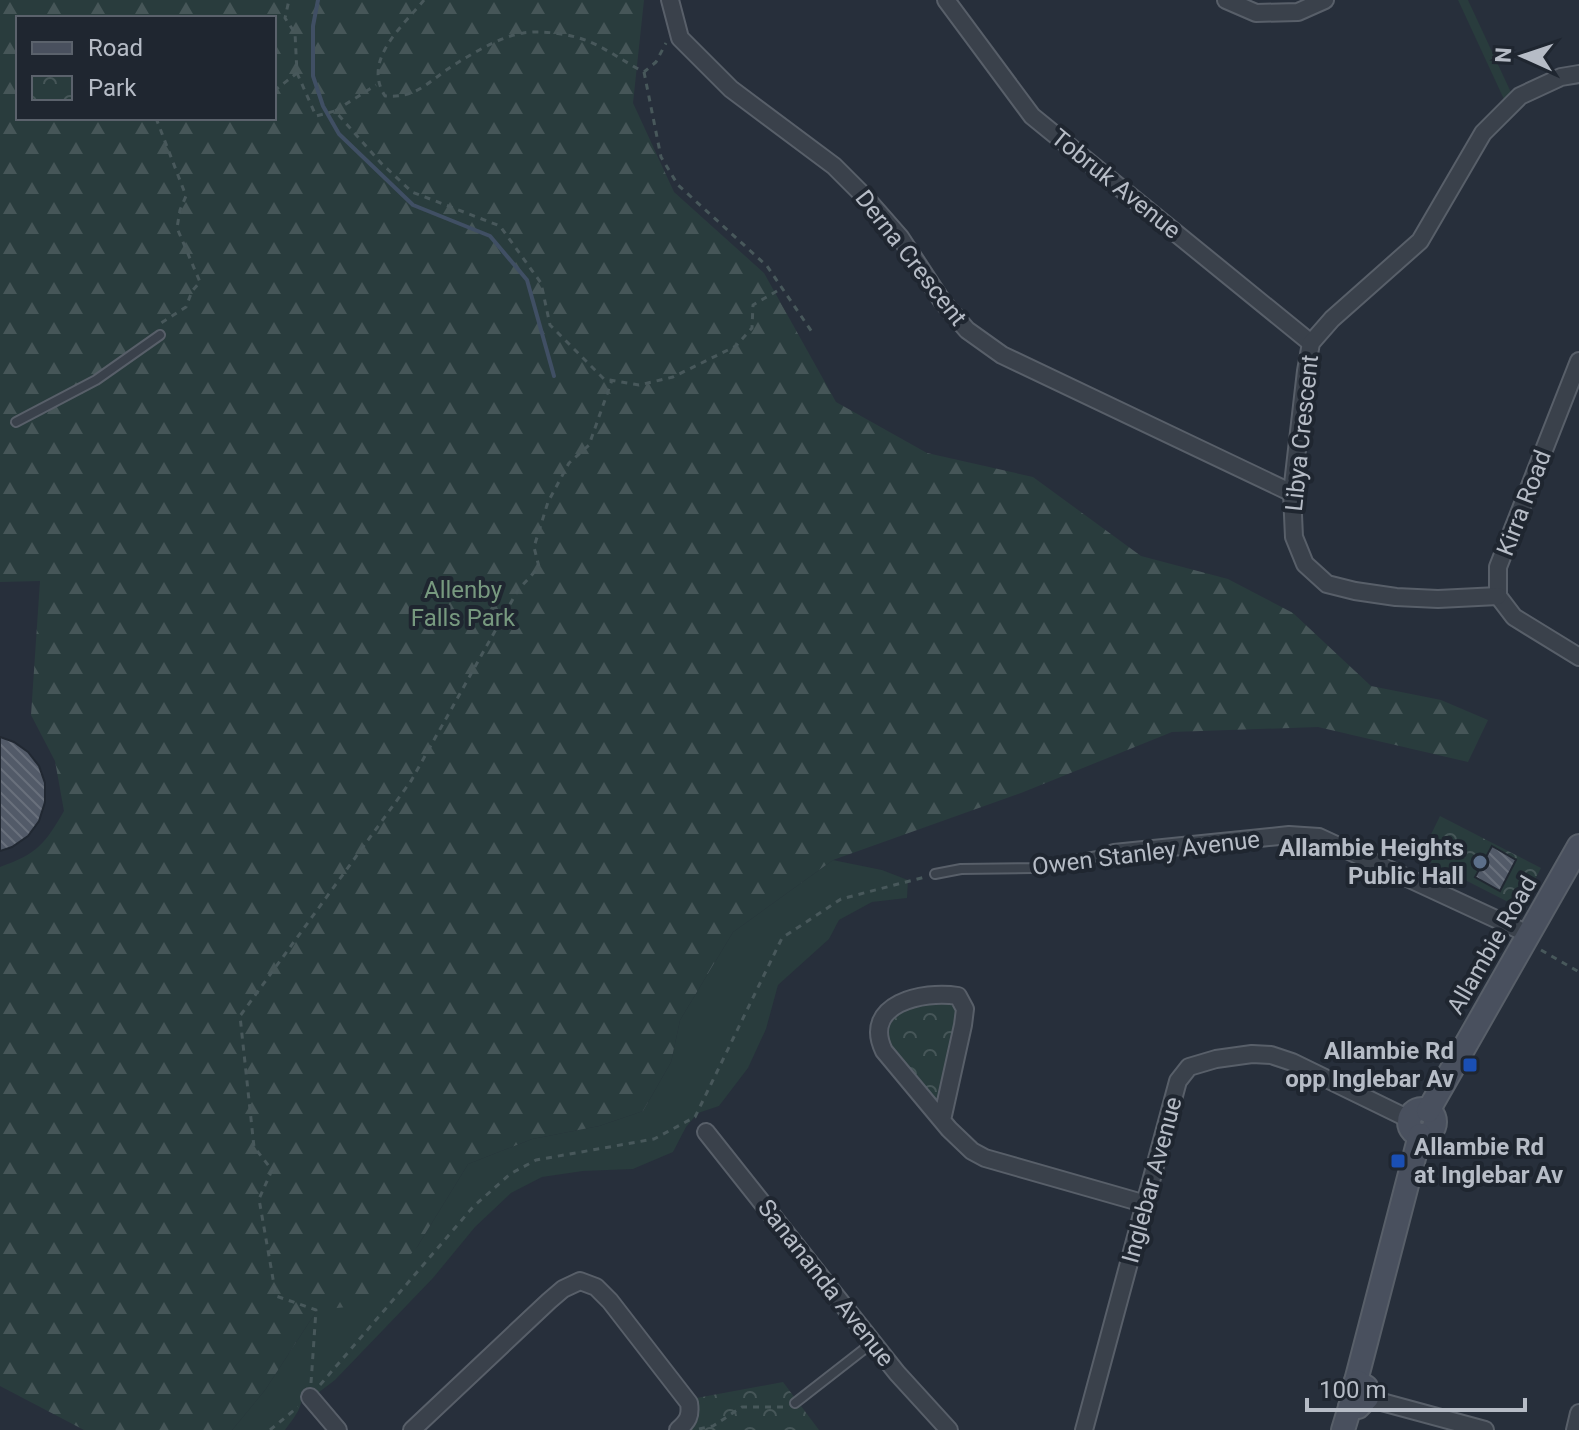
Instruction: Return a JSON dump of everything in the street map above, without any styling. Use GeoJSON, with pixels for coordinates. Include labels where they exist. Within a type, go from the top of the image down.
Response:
{"type":"FeatureCollection","features":[{"type":"Feature","properties":{"kind":"main road","name":"Allambie Road"},"geometry":{"type":"LineString","coordinates":[[1343,1430],[1358,1395],[1419,1122],[1535,942],[1579,846]]}},
{"type":"Feature","properties":{"kind":"street","name":"Derna Crescent"},"geometry":{"type":"LineString","coordinates":[[670,0],[680,38],[731,89],[834,166],[865,197],[900,237],[942,301],[967,330],[1002,355],[1292,493]]}},
{"type":"Feature","properties":{"kind":"street","name":"Tobruk Avenue"},"geometry":{"type":"LineString","coordinates":[[946,0],[1032,116],[1311,343]]}},
{"type":"Feature","properties":{"kind":"street"},"geometry":{"type":"LineString","coordinates":[[1226,0],[1256,13],[1298,12],[1325,0]]}},
{"type":"Feature","properties":{"kind":"street","name":"Libya Crescent"},"geometry":{"type":"LineString","coordinates":[[1498,596],[1438,599],[1396,597],[1327,584],[1305,564],[1294,537],[1292,493],[1311,343],[1332,319],[1420,241],[1483,133],[1515,101],[1561,77],[1579,74]]}},
{"type":"Feature","properties":{"kind":"street","name":"Kirra Road"},"geometry":{"type":"LineString","coordinates":[[1498,596],[1498,567],[1579,361]]}},
{"type":"Feature","properties":{"kind":"street"},"geometry":{"type":"LineString","coordinates":[[1498,596],[1514,617],[1579,657]]}},
{"type":"Feature","properties":{"kind":"street","name":"Owen Stanley Avenue"},"geometry":{"type":"LineString","coordinates":[[1114,853],[1289,835],[1319,837],[1535,942]]}},
{"type":"Feature","properties":{"kind":"street"},"geometry":{"type":"LineString","coordinates":[[942,1120],[965,1009],[958,996],[943,994],[900,1002],[877,1028],[884,1051],[960,1142],[985,1158],[1146,1204]]}},
{"type":"Feature","properties":{"kind":"street","name":"Inglebar Avenue"},"geometry":{"type":"LineString","coordinates":[[1084,1430],[1178,1081],[1189,1067],[1216,1059],[1271,1055],[1419,1122]]}},
{"type":"Feature","properties":{"kind":"street","name":"Sanananda Avenue"},"geometry":{"type":"LineString","coordinates":[[706,1132],[897,1373],[949,1430]]}},
{"type":"Feature","properties":{"kind":"street"},"geometry":{"type":"LineString","coordinates":[[412,1430],[549,1301],[563,1289],[580,1281],[596,1287],[610,1301],[689,1403],[687,1422],[678,1430]]}},
{"type":"Feature","properties":{"kind":"street"},"geometry":{"type":"LineString","coordinates":[[1358,1395],[1485,1430]]}},
{"type":"Feature","properties":{"kind":"street"},"geometry":{"type":"LineString","coordinates":[[310,1397],[338,1430]]}},
{"type":"Feature","properties":{"kind":"street"},"geometry":{"type":"LineString","coordinates":[[1575,1430],[1579,1413]]}},
{"type":"Feature","properties":{"kind":"lane"},"geometry":{"type":"LineString","coordinates":[[16,422],[96,380],[160,335]]}},
{"type":"Feature","properties":{"kind":"lane","name":"Owen Stanley Avenue"},"geometry":{"type":"LineString","coordinates":[[935,874],[961,869],[1032,868],[1114,853]]}},
{"type":"Feature","properties":{"kind":"lane"},"geometry":{"type":"LineString","coordinates":[[795,1403],[863,1350],[875,1345]]}},
{"type":"Feature","properties":{"kind":"path"},"geometry":{"type":"LineString","coordinates":[[289,0],[285,18],[295,33],[297,73],[316,116],[335,111],[377,84]]}},
{"type":"Feature","properties":{"kind":"path"},"geometry":{"type":"LineString","coordinates":[[424,0],[383,52],[376,72],[377,84],[385,96],[402,97],[422,88],[476,53],[522,33],[589,41],[644,72]]}},
{"type":"Feature","properties":{"kind":"path"},"geometry":{"type":"LineString","coordinates":[[644,72],[656,62],[676,26]]}},
{"type":"Feature","properties":{"kind":"path"},"geometry":{"type":"LineString","coordinates":[[644,72],[661,157],[678,185],[767,266],[814,335]]}},
{"type":"Feature","properties":{"kind":"path"},"geometry":{"type":"LineString","coordinates":[[276,89],[297,73]]}},
{"type":"Feature","properties":{"kind":"path"},"geometry":{"type":"LineString","coordinates":[[335,111],[381,163],[412,192],[500,226],[541,283],[550,325],[604,379],[639,385],[673,377],[736,346],[752,328],[753,305],[782,288]]}},
{"type":"Feature","properties":{"kind":"path"},"geometry":{"type":"LineString","coordinates":[[157,120],[186,196],[177,228],[200,282],[192,291],[186,307],[163,320],[156,332],[160,335]]}},
{"type":"Feature","properties":{"kind":"path"},"geometry":{"type":"LineString","coordinates":[[310,1397],[316,1310],[276,1296],[259,1199],[272,1170],[254,1147],[240,1016],[411,781],[518,590],[539,567],[534,547],[548,502],[569,463],[589,445],[612,380]]}},
{"type":"Feature","properties":{"kind":"path"},"geometry":{"type":"LineString","coordinates":[[270,1430],[310,1397],[473,1207],[510,1174],[536,1160],[654,1139],[695,1117],[782,938],[841,899],[935,874]]}},
{"type":"Feature","properties":{"kind":"path"},"geometry":{"type":"LineString","coordinates":[[1535,942],[1579,972]]}},
{"type":"Feature","properties":{"kind":"path"},"geometry":{"type":"LineString","coordinates":[[693,1430],[713,1426],[742,1407],[784,1407],[795,1403]]}},
{"type":"Feature","properties":{"kind":"green space","name":"Allenby Falls Park"},"geometry":{"type":"Polygon","coordinates":[[[0,0],[644,0],[633,103],[674,192],[764,273],[836,402],[927,453],[1033,477],[1141,556],[1228,579],[1293,613],[1371,686],[1441,700],[1488,720],[1468,762],[1318,727],[1172,732],[1021,793],[833,860],[733,932],[680,1020],[671,1062],[643,1111],[599,1126],[532,1139],[468,1164],[417,1247],[367,1305],[317,1310],[265,1390],[232,1430],[84,1430],[0,1386],[0,867],[39,846],[64,811],[55,761],[31,715],[40,581],[0,582],[0,0]]]}},
{"type":"Feature","properties":{"kind":"green space"},"geometry":{"type":"Polygon","coordinates":[[[1458,0],[1468,0],[1515,101],[1508,108],[1458,0]]]}},
{"type":"Feature","properties":{"kind":"green space","name":"Allambie Heights Public Hall"},"geometry":{"type":"Polygon","coordinates":[[[1440,816],[1541,868],[1520,908],[1420,857],[1440,816]]]}},
{"type":"Feature","properties":{"kind":"green space"},"geometry":{"type":"Polygon","coordinates":[[[833,860],[882,870],[908,880],[907,898],[872,902],[839,920],[829,939],[778,985],[766,1029],[748,1068],[719,1106],[698,1113],[686,1127],[673,1152],[633,1169],[542,1177],[511,1193],[475,1227],[433,1278],[335,1380],[318,1393],[306,1390],[301,1394],[299,1408],[285,1430],[232,1430],[265,1390],[317,1310],[417,1247],[468,1164],[532,1139],[599,1126],[643,1111],[671,1062],[680,1020],[733,932],[833,860]]]}},
{"type":"Feature","properties":{"kind":"green space"},"geometry":{"type":"Polygon","coordinates":[[[939,1001],[955,1001],[959,1012],[941,1087],[937,1098],[933,1099],[886,1040],[892,1021],[903,1010],[939,1001]]]}},
{"type":"Feature","properties":{"kind":"green space"},"geometry":{"type":"Polygon","coordinates":[[[783,1382],[819,1430],[689,1430],[691,1399],[783,1382]]]}},
{"type":"Feature","properties":{"kind":"building"},"geometry":{"type":"Polygon","coordinates":[[[0,737],[28,752],[39,766],[45,783],[45,802],[39,821],[28,836],[0,851],[0,737]]]}},
{"type":"Feature","properties":{"kind":"building"},"geometry":{"type":"Polygon","coordinates":[[[1492,846],[1516,860],[1500,891],[1475,877],[1492,846]]]}},
{"type":"Feature","properties":{"kind":"waterway"},"geometry":{"type":"LineString","coordinates":[[318,0],[313,26],[313,76],[323,106],[339,134],[413,205],[490,236],[527,280],[554,376]]}},
{"type":"Feature","properties":{"kind":"place","name":"Allambie Heights Public Hall"},"geometry":{"type":"Point","coordinates":[1480,862]}},
{"type":"Feature","properties":{"kind":"place","name":"Allambie Rd opp Inglebar Av"},"geometry":{"type":"Point","coordinates":[1470,1065]}},
{"type":"Feature","properties":{"kind":"place","name":"Allambie Rd at Inglebar Av"},"geometry":{"type":"Point","coordinates":[1398,1161]}}]}
